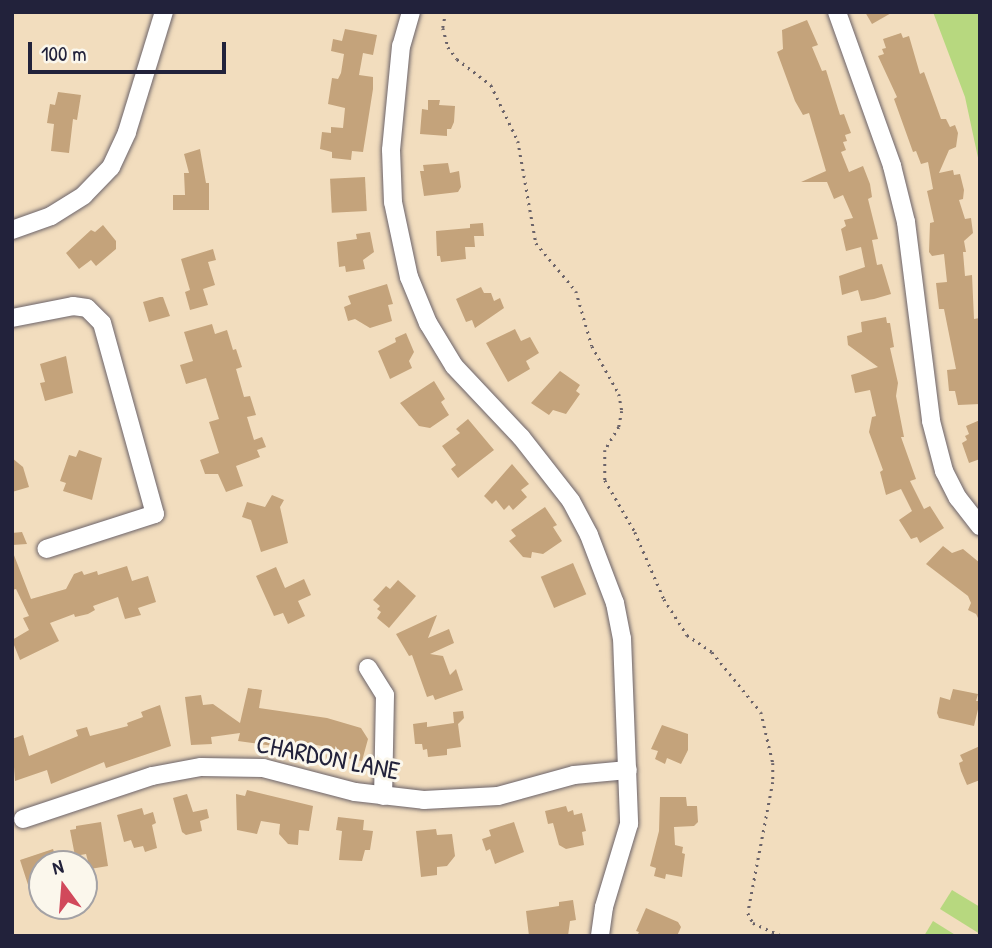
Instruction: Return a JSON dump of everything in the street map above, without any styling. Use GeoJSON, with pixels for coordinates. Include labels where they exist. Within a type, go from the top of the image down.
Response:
{"type":"FeatureCollection","features":[{"type":"Feature","properties":{"kind":"street"},"geometry":{"type":"LineString","coordinates":[[12,230],[51,216],[84,195],[111,167],[127,132],[164,12]]}},
{"type":"Feature","properties":{"kind":"street"},"geometry":{"type":"LineString","coordinates":[[411,12],[401,46],[391,150],[393,202],[402,253],[423,312],[454,366],[542,463],[570,500],[589,536],[615,603],[622,638],[629,824],[604,906],[600,936]]}},
{"type":"Feature","properties":{"kind":"street"},"geometry":{"type":"LineString","coordinates":[[837,12],[891,166],[906,222],[931,421],[944,471],[958,498],[980,526]]}},
{"type":"Feature","properties":{"kind":"street"},"geometry":{"type":"LineString","coordinates":[[12,318],[73,306],[87,308],[102,323],[155,514],[46,549]]}},
{"type":"Feature","properties":{"kind":"street"},"geometry":{"type":"LineString","coordinates":[[368,668],[385,695],[383,796]]}},
{"type":"Feature","properties":{"kind":"street","name":"CHARDON LANE"},"geometry":{"type":"LineString","coordinates":[[23,819],[152,776],[201,767],[263,768],[383,796],[424,800],[498,796],[574,775],[628,770]]}},
{"type":"Feature","properties":{"kind":"path"},"geometry":{"type":"LineString","coordinates":[[446,12],[443,28],[448,47],[457,59],[491,85],[518,141],[536,243],[576,291],[592,346],[620,394],[622,411],[619,427],[605,450],[605,480],[635,532],[664,599],[687,635],[712,652],[761,712],[774,763],[773,782],[748,913],[753,923],[782,936]]}},
{"type":"Feature","properties":{"kind":"green space"},"geometry":{"type":"Polygon","coordinates":[[[933,12],[980,12],[980,167],[965,97],[933,12]]]}},
{"type":"Feature","properties":{"kind":"green space"},"geometry":{"type":"Polygon","coordinates":[[[952,890],[980,907],[980,934],[940,909],[952,890]]]}},
{"type":"Feature","properties":{"kind":"green space"},"geometry":{"type":"Polygon","coordinates":[[[933,921],[957,936],[924,936],[933,921]]]}},
{"type":"Feature","properties":{"kind":"building"},"geometry":{"type":"Polygon","coordinates":[[[865,12],[893,12],[872,24],[865,12]]]}},
{"type":"Feature","properties":{"kind":"building"},"geometry":{"type":"Polygon","coordinates":[[[807,20],[818,45],[812,47],[822,71],[826,70],[840,115],[844,114],[851,133],[845,135],[847,141],[843,142],[846,150],[841,152],[849,172],[863,166],[870,184],[872,197],[868,199],[878,239],[872,240],[877,265],[882,264],[891,294],[874,299],[861,301],[858,290],[842,295],[839,276],[865,267],[861,247],[846,251],[841,229],[846,226],[844,220],[853,218],[843,195],[834,199],[827,182],[801,182],[826,171],[809,113],[803,115],[795,101],[777,52],[783,49],[782,30],[807,20]]]}},
{"type":"Feature","properties":{"kind":"building"},"geometry":{"type":"Polygon","coordinates":[[[345,29],[377,35],[373,55],[363,53],[359,75],[373,77],[363,152],[352,151],[351,160],[332,158],[332,152],[320,149],[322,132],[331,133],[331,127],[343,128],[345,108],[328,104],[332,78],[338,79],[341,73],[344,54],[331,51],[333,39],[342,41],[345,29]]]}},
{"type":"Feature","properties":{"kind":"building"},"geometry":{"type":"Polygon","coordinates":[[[901,33],[903,38],[909,36],[920,74],[924,72],[941,119],[946,119],[950,127],[955,125],[958,133],[956,147],[949,150],[939,173],[953,170],[954,175],[960,174],[964,190],[963,199],[959,200],[965,219],[971,218],[973,233],[964,241],[966,252],[963,252],[965,276],[972,275],[974,319],[980,318],[980,404],[958,405],[955,391],[949,391],[947,370],[956,369],[944,309],[939,309],[936,283],[947,282],[944,254],[932,256],[929,252],[930,223],[934,222],[927,191],[933,189],[928,162],[921,164],[916,151],[913,152],[894,99],[897,97],[878,56],[884,54],[882,49],[886,48],[883,39],[901,33]]]}},
{"type":"Feature","properties":{"kind":"building"},"geometry":{"type":"Polygon","coordinates":[[[58,92],[81,95],[77,120],[73,119],[69,153],[51,151],[54,124],[47,123],[50,104],[55,105],[58,92]]]}},
{"type":"Feature","properties":{"kind":"building"},"geometry":{"type":"Polygon","coordinates":[[[428,100],[440,100],[439,105],[455,106],[454,122],[451,129],[447,129],[447,136],[420,134],[422,109],[428,110],[428,100]]]}},
{"type":"Feature","properties":{"kind":"building"},"geometry":{"type":"Polygon","coordinates":[[[200,149],[206,183],[209,183],[209,210],[173,210],[173,195],[185,195],[184,173],[189,173],[184,154],[200,149]]]}},
{"type":"Feature","properties":{"kind":"building"},"geometry":{"type":"Polygon","coordinates":[[[448,163],[450,173],[459,171],[461,187],[458,192],[424,196],[420,171],[424,171],[423,165],[448,163]]]}},
{"type":"Feature","properties":{"kind":"building"},"geometry":{"type":"Polygon","coordinates":[[[365,177],[367,211],[332,213],[330,179],[365,177]]]}},
{"type":"Feature","properties":{"kind":"building"},"geometry":{"type":"Polygon","coordinates":[[[483,223],[484,236],[474,236],[475,247],[465,247],[466,259],[441,262],[440,256],[437,256],[436,231],[470,228],[470,224],[483,223]]]}},
{"type":"Feature","properties":{"kind":"building"},"geometry":{"type":"Polygon","coordinates":[[[103,225],[116,241],[116,249],[96,266],[91,260],[79,269],[66,253],[91,230],[95,232],[103,225]]]}},
{"type":"Feature","properties":{"kind":"building"},"geometry":{"type":"Polygon","coordinates":[[[370,232],[374,252],[363,260],[365,269],[346,272],[345,266],[339,267],[337,242],[357,239],[356,234],[370,232]]]}},
{"type":"Feature","properties":{"kind":"building"},"geometry":{"type":"Polygon","coordinates":[[[213,249],[216,260],[208,262],[215,285],[203,289],[208,305],[190,310],[185,292],[190,290],[181,259],[213,249]]]}},
{"type":"Feature","properties":{"kind":"building"},"geometry":{"type":"Polygon","coordinates":[[[387,284],[393,304],[388,305],[392,321],[370,328],[355,319],[348,321],[344,307],[351,304],[348,296],[387,284]]]}},
{"type":"Feature","properties":{"kind":"building"},"geometry":{"type":"Polygon","coordinates":[[[481,287],[484,293],[491,293],[494,301],[500,298],[504,308],[475,328],[472,320],[466,322],[456,299],[481,287]]]}},
{"type":"Feature","properties":{"kind":"building"},"geometry":{"type":"Polygon","coordinates":[[[163,297],[170,316],[149,322],[143,302],[163,297]]]}},
{"type":"Feature","properties":{"kind":"building"},"geometry":{"type":"Polygon","coordinates":[[[886,317],[887,323],[890,323],[894,347],[890,348],[898,383],[896,396],[904,437],[901,437],[916,479],[910,481],[924,509],[930,506],[944,528],[920,543],[917,537],[911,539],[899,520],[912,511],[901,489],[886,495],[880,472],[883,470],[869,432],[872,417],[876,416],[870,390],[855,393],[851,375],[878,367],[848,345],[847,336],[862,332],[861,322],[886,317]]]}},
{"type":"Feature","properties":{"kind":"building"},"geometry":{"type":"Polygon","coordinates":[[[212,324],[215,334],[227,330],[233,350],[236,349],[242,367],[236,369],[244,397],[250,396],[256,415],[247,417],[254,440],[262,437],[266,447],[257,450],[260,457],[236,466],[243,486],[226,492],[218,474],[205,474],[200,460],[219,453],[209,422],[219,419],[206,378],[186,384],[180,365],[193,361],[184,332],[212,324]]]}},
{"type":"Feature","properties":{"kind":"building"},"geometry":{"type":"Polygon","coordinates":[[[515,329],[521,341],[530,337],[539,353],[526,361],[530,369],[508,382],[486,343],[515,329]]]}},
{"type":"Feature","properties":{"kind":"building"},"geometry":{"type":"Polygon","coordinates":[[[406,333],[414,352],[409,361],[412,368],[390,379],[378,351],[396,342],[395,338],[406,333]]]}},
{"type":"Feature","properties":{"kind":"building"},"geometry":{"type":"Polygon","coordinates":[[[66,356],[73,393],[45,401],[40,383],[45,382],[40,364],[66,356]]]}},
{"type":"Feature","properties":{"kind":"building"},"geometry":{"type":"Polygon","coordinates":[[[560,371],[580,385],[576,391],[580,394],[566,414],[553,410],[549,415],[531,403],[560,371]]]}},
{"type":"Feature","properties":{"kind":"building"},"geometry":{"type":"Polygon","coordinates":[[[434,381],[445,399],[441,402],[449,415],[430,428],[419,426],[400,403],[434,381]]]}},
{"type":"Feature","properties":{"kind":"building"},"geometry":{"type":"Polygon","coordinates":[[[468,419],[494,450],[458,478],[451,469],[456,465],[442,446],[460,433],[456,429],[468,419]]]}},
{"type":"Feature","properties":{"kind":"building"},"geometry":{"type":"Polygon","coordinates":[[[980,420],[980,459],[969,463],[962,443],[967,440],[965,436],[969,434],[966,426],[980,420]]]}},
{"type":"Feature","properties":{"kind":"building"},"geometry":{"type":"Polygon","coordinates":[[[79,450],[102,458],[92,500],[63,491],[66,483],[60,481],[69,455],[76,457],[79,450]]]}},
{"type":"Feature","properties":{"kind":"building"},"geometry":{"type":"Polygon","coordinates":[[[12,458],[23,467],[29,487],[12,492],[12,458]]]}},
{"type":"Feature","properties":{"kind":"building"},"geometry":{"type":"Polygon","coordinates":[[[512,464],[529,484],[521,490],[527,497],[513,510],[509,505],[504,510],[496,500],[492,504],[484,496],[512,464]]]}},
{"type":"Feature","properties":{"kind":"building"},"geometry":{"type":"Polygon","coordinates":[[[272,495],[284,500],[280,507],[288,543],[261,552],[251,520],[242,517],[247,502],[265,507],[272,495]]]}},
{"type":"Feature","properties":{"kind":"building"},"geometry":{"type":"Polygon","coordinates":[[[545,507],[557,525],[553,527],[562,541],[543,554],[532,552],[531,558],[523,557],[509,541],[516,536],[511,530],[545,507]]]}},
{"type":"Feature","properties":{"kind":"building"},"geometry":{"type":"Polygon","coordinates":[[[22,532],[27,544],[12,545],[12,533],[22,532]]]}},
{"type":"Feature","properties":{"kind":"building"},"geometry":{"type":"Polygon","coordinates":[[[943,546],[952,553],[963,549],[980,563],[980,622],[976,614],[968,610],[971,603],[968,596],[926,564],[943,546]]]}},
{"type":"Feature","properties":{"kind":"building"},"geometry":{"type":"Polygon","coordinates":[[[12,550],[31,599],[66,589],[74,574],[82,571],[84,575],[97,571],[98,575],[127,566],[132,581],[148,576],[156,602],[138,608],[141,615],[125,619],[118,597],[93,606],[95,610],[88,614],[75,617],[74,614],[50,623],[59,641],[20,660],[12,640],[29,630],[23,618],[29,616],[16,589],[12,590],[12,550]]]}},
{"type":"Feature","properties":{"kind":"building"},"geometry":{"type":"Polygon","coordinates":[[[573,563],[586,594],[554,608],[541,577],[573,563]]]}},
{"type":"Feature","properties":{"kind":"building"},"geometry":{"type":"Polygon","coordinates":[[[276,567],[285,588],[304,579],[311,595],[298,601],[305,616],[288,624],[283,613],[274,616],[256,576],[276,567]]]}},
{"type":"Feature","properties":{"kind":"building"},"geometry":{"type":"Polygon","coordinates":[[[398,580],[416,596],[389,628],[377,618],[381,612],[377,609],[380,606],[373,600],[386,586],[390,589],[398,580]]]}},
{"type":"Feature","properties":{"kind":"building"},"geometry":{"type":"Polygon","coordinates":[[[437,615],[428,638],[449,629],[454,643],[430,654],[443,656],[450,675],[456,669],[463,690],[435,700],[433,695],[427,697],[412,655],[409,656],[396,634],[437,615]]]}},
{"type":"Feature","properties":{"kind":"building"},"geometry":{"type":"Polygon","coordinates":[[[248,688],[262,690],[259,708],[327,718],[361,728],[368,739],[362,761],[347,758],[346,763],[326,759],[328,747],[304,743],[303,750],[238,741],[240,733],[211,737],[212,744],[191,745],[185,697],[201,695],[203,705],[213,704],[240,723],[248,688]]]}},
{"type":"Feature","properties":{"kind":"building"},"geometry":{"type":"Polygon","coordinates":[[[953,689],[978,694],[976,701],[980,701],[974,726],[939,718],[937,713],[940,697],[950,700],[953,689]]]}},
{"type":"Feature","properties":{"kind":"building"},"geometry":{"type":"Polygon","coordinates":[[[160,705],[171,746],[106,768],[104,762],[51,784],[47,770],[15,781],[12,739],[23,735],[29,756],[78,736],[76,730],[87,727],[90,736],[128,726],[127,723],[143,717],[141,712],[160,705]]]}},
{"type":"Feature","properties":{"kind":"building"},"geometry":{"type":"Polygon","coordinates":[[[463,711],[464,718],[458,724],[461,747],[447,749],[447,755],[428,757],[427,749],[423,750],[422,744],[415,744],[413,724],[427,722],[427,727],[454,723],[453,712],[463,711]]]}},
{"type":"Feature","properties":{"kind":"building"},"geometry":{"type":"Polygon","coordinates":[[[662,725],[688,734],[688,750],[681,764],[667,758],[665,764],[655,759],[658,751],[651,749],[662,725]]]}},
{"type":"Feature","properties":{"kind":"building"},"geometry":{"type":"Polygon","coordinates":[[[980,746],[980,780],[967,785],[959,763],[963,761],[960,755],[980,746]]]}},
{"type":"Feature","properties":{"kind":"building"},"geometry":{"type":"Polygon","coordinates":[[[247,790],[313,806],[309,831],[299,830],[298,845],[288,844],[279,834],[280,824],[261,821],[257,834],[237,830],[236,794],[245,796],[247,790]]]}},
{"type":"Feature","properties":{"kind":"building"},"geometry":{"type":"Polygon","coordinates":[[[187,794],[193,812],[207,809],[209,818],[200,821],[202,831],[186,835],[182,832],[173,798],[187,794]]]}},
{"type":"Feature","properties":{"kind":"building"},"geometry":{"type":"Polygon","coordinates":[[[660,797],[686,797],[687,806],[697,806],[698,822],[694,826],[674,827],[675,845],[683,847],[682,853],[685,854],[682,877],[666,874],[665,879],[654,876],[656,868],[650,866],[659,831],[660,797]]]}},
{"type":"Feature","properties":{"kind":"building"},"geometry":{"type":"Polygon","coordinates":[[[566,806],[568,812],[573,810],[574,815],[582,813],[586,831],[582,832],[584,845],[566,849],[559,845],[553,823],[548,824],[545,811],[566,806]]]}},
{"type":"Feature","properties":{"kind":"building"},"geometry":{"type":"Polygon","coordinates":[[[142,808],[144,815],[153,812],[156,823],[152,825],[157,848],[145,852],[143,846],[134,848],[131,840],[124,842],[117,815],[142,808]]]}},
{"type":"Feature","properties":{"kind":"building"},"geometry":{"type":"Polygon","coordinates":[[[338,817],[364,820],[363,830],[373,831],[370,850],[365,850],[362,861],[339,860],[342,831],[336,830],[338,817]]]}},
{"type":"Feature","properties":{"kind":"building"},"geometry":{"type":"Polygon","coordinates":[[[101,822],[108,866],[98,868],[98,850],[74,850],[70,830],[76,829],[76,826],[101,822]]]}},
{"type":"Feature","properties":{"kind":"building"},"geometry":{"type":"Polygon","coordinates":[[[514,822],[524,852],[495,864],[490,849],[486,851],[482,839],[491,836],[489,830],[514,822]]]}},
{"type":"Feature","properties":{"kind":"building"},"geometry":{"type":"Polygon","coordinates":[[[436,829],[437,835],[452,834],[455,856],[447,866],[437,867],[437,875],[421,877],[416,831],[436,829]]]}},
{"type":"Feature","properties":{"kind":"building"},"geometry":{"type":"Polygon","coordinates":[[[28,857],[28,885],[20,860],[28,857]]]}},
{"type":"Feature","properties":{"kind":"building"},"geometry":{"type":"Polygon","coordinates":[[[573,900],[576,920],[570,921],[568,936],[529,936],[526,911],[559,906],[559,902],[573,900]]]}},
{"type":"Feature","properties":{"kind":"building"},"geometry":{"type":"Polygon","coordinates":[[[646,908],[678,922],[681,927],[677,936],[637,936],[639,932],[636,931],[646,908]]]}}]}
